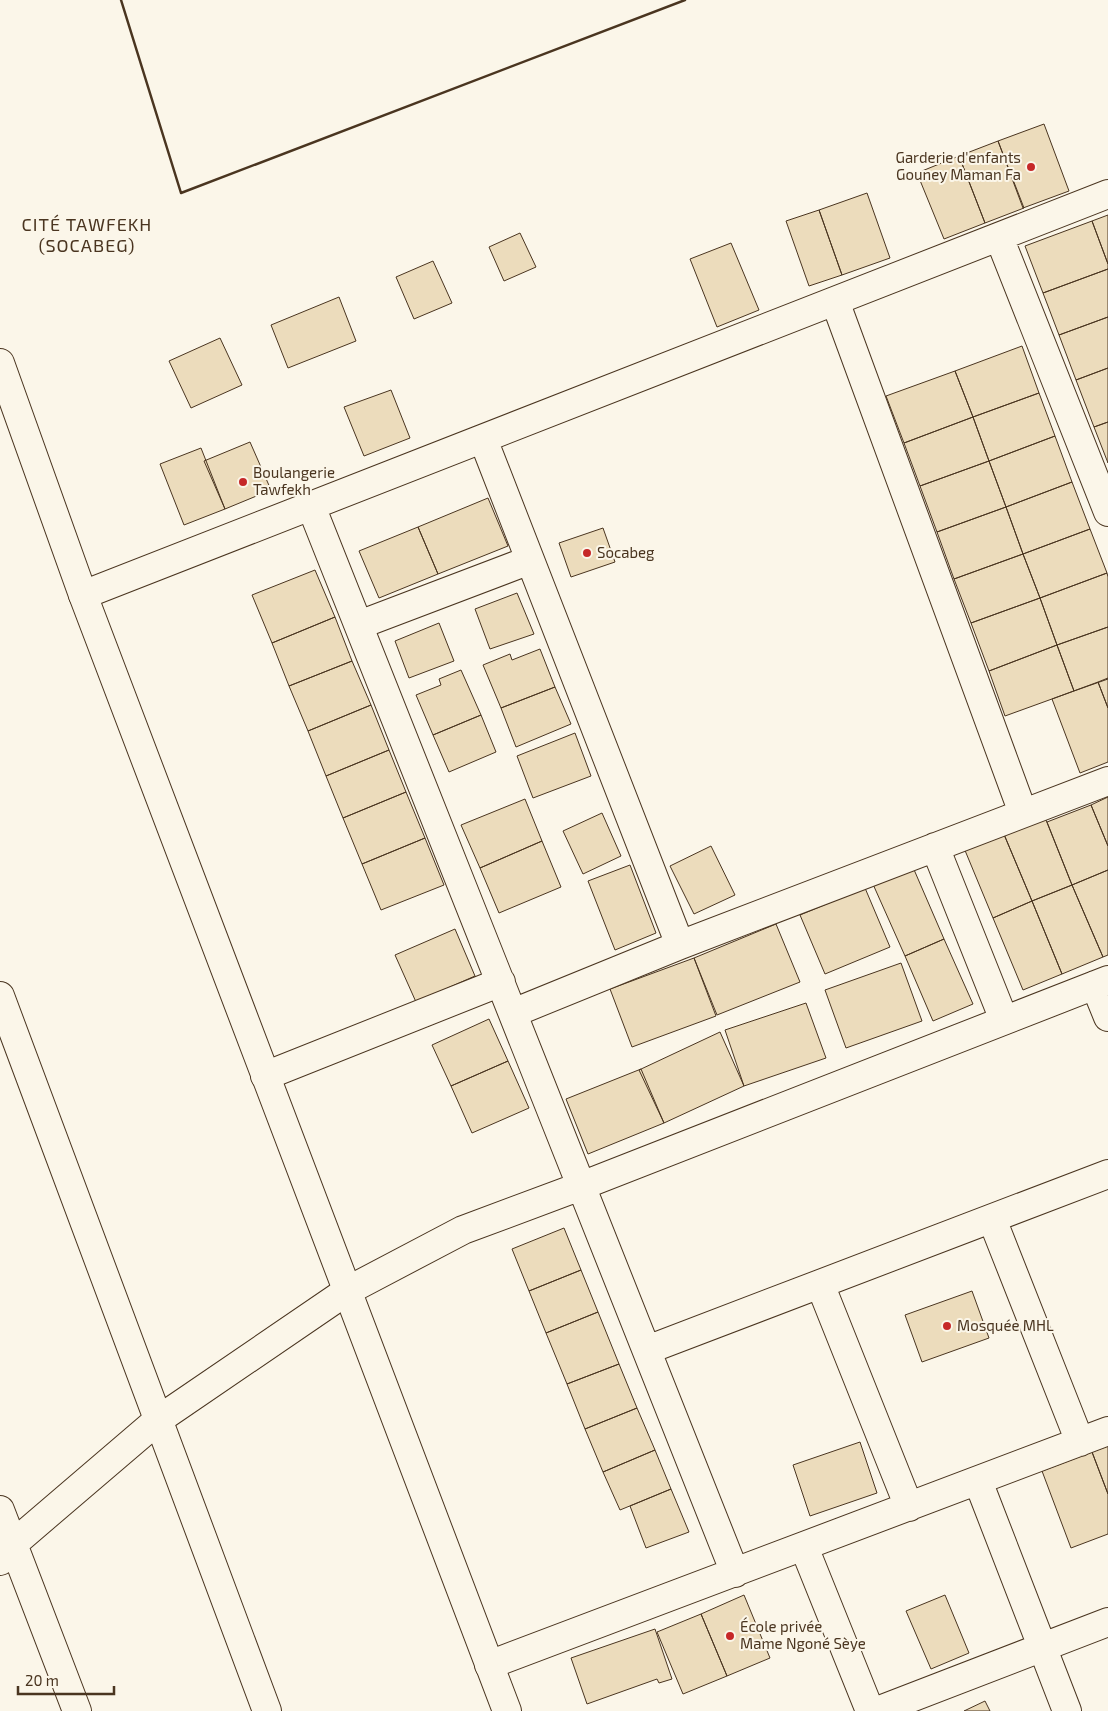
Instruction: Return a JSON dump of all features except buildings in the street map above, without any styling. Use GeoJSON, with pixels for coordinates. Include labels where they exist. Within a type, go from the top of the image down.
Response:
{"type":"FeatureCollection","features":[{"type":"Feature","properties":{"kind":"street"},"geometry":{"type":"LineString","coordinates":[[83,595],[1108,194]]}},
{"type":"Feature","properties":{"kind":"street"},"geometry":{"type":"LineString","coordinates":[[999,237],[1108,512]]}},
{"type":"Feature","properties":{"kind":"street"},"geometry":{"type":"LineString","coordinates":[[835,301],[1023,813]]}},
{"type":"Feature","properties":{"kind":"street"},"geometry":{"type":"LineString","coordinates":[[2,377],[265,1076],[507,1711]]}},
{"type":"Feature","properties":{"kind":"street"},"geometry":{"type":"LineString","coordinates":[[483,439],[680,945]]}},
{"type":"Feature","properties":{"kind":"street"},"geometry":{"type":"LineString","coordinates":[[311,506],[735,1573]]}},
{"type":"Feature","properties":{"kind":"street"},"geometry":{"type":"LineString","coordinates":[[359,625],[530,560]]}},
{"type":"Feature","properties":{"kind":"street"},"geometry":{"type":"LineString","coordinates":[[513,1013],[680,945],[1108,781]]}},
{"type":"Feature","properties":{"kind":"street"},"geometry":{"type":"LineString","coordinates":[[935,847],[1004,1020]]}},
{"type":"Feature","properties":{"kind":"street"},"geometry":{"type":"LineString","coordinates":[[265,1076],[501,982]]}},
{"type":"Feature","properties":{"kind":"street"},"geometry":{"type":"LineString","coordinates":[[6,1553],[158,1420],[347,1291],[464,1230],[1102,982],[1108,1017]]}},
{"type":"Feature","properties":{"kind":"street"},"geometry":{"type":"LineString","coordinates":[[0,996],[267,1711]]}},
{"type":"Feature","properties":{"kind":"street"},"geometry":{"type":"LineString","coordinates":[[647,1350],[1108,1174]]}},
{"type":"Feature","properties":{"kind":"street"},"geometry":{"type":"LineString","coordinates":[[992,1218],[1080,1442]]}},
{"type":"Feature","properties":{"kind":"street"},"geometry":{"type":"LineString","coordinates":[[820,1284],[909,1507]]}},
{"type":"Feature","properties":{"kind":"street"},"geometry":{"type":"LineString","coordinates":[[489,1665],[1108,1431]]}},
{"type":"Feature","properties":{"kind":"street"},"geometry":{"type":"LineString","coordinates":[[978,1481],[1067,1711]]}},
{"type":"Feature","properties":{"kind":"street"},"geometry":{"type":"LineString","coordinates":[[0,1510],[6,1553],[77,1711]]}},
{"type":"Feature","properties":{"kind":"street"},"geometry":{"type":"LineString","coordinates":[[804,1547],[870,1711]]}},
{"type":"Feature","properties":{"kind":"street"},"geometry":{"type":"LineString","coordinates":[[878,1711],[1108,1622]]}},
{"type":"Feature","properties":{"kind":"wall"},"geometry":{"type":"LineString","coordinates":[[121,0],[181,193],[685,0]]}},
{"type":"Feature","properties":{"kind":"place","name":"Garderie d'enfants Gouney Maman Fa"},"geometry":{"type":"Point","coordinates":[1031,167]}},
{"type":"Feature","properties":{"kind":"place","name":"Boulangerie Tawfekh"},"geometry":{"type":"Point","coordinates":[243,482]}},
{"type":"Feature","properties":{"kind":"place","name":"Socabeg"},"geometry":{"type":"Point","coordinates":[587,553]}},
{"type":"Feature","properties":{"kind":"place","name":"Mosquée MHL"},"geometry":{"type":"Point","coordinates":[947,1326]}},
{"type":"Feature","properties":{"kind":"place","name":"École privée Mame Ngoné Sèye"},"geometry":{"type":"Point","coordinates":[730,1636]}},
{"type":"Feature","properties":{"kind":"district","name":"CITÉ TAWFEKH (SOCABEG)"},"geometry":{"type":"Point","coordinates":[87,235]}}]}
